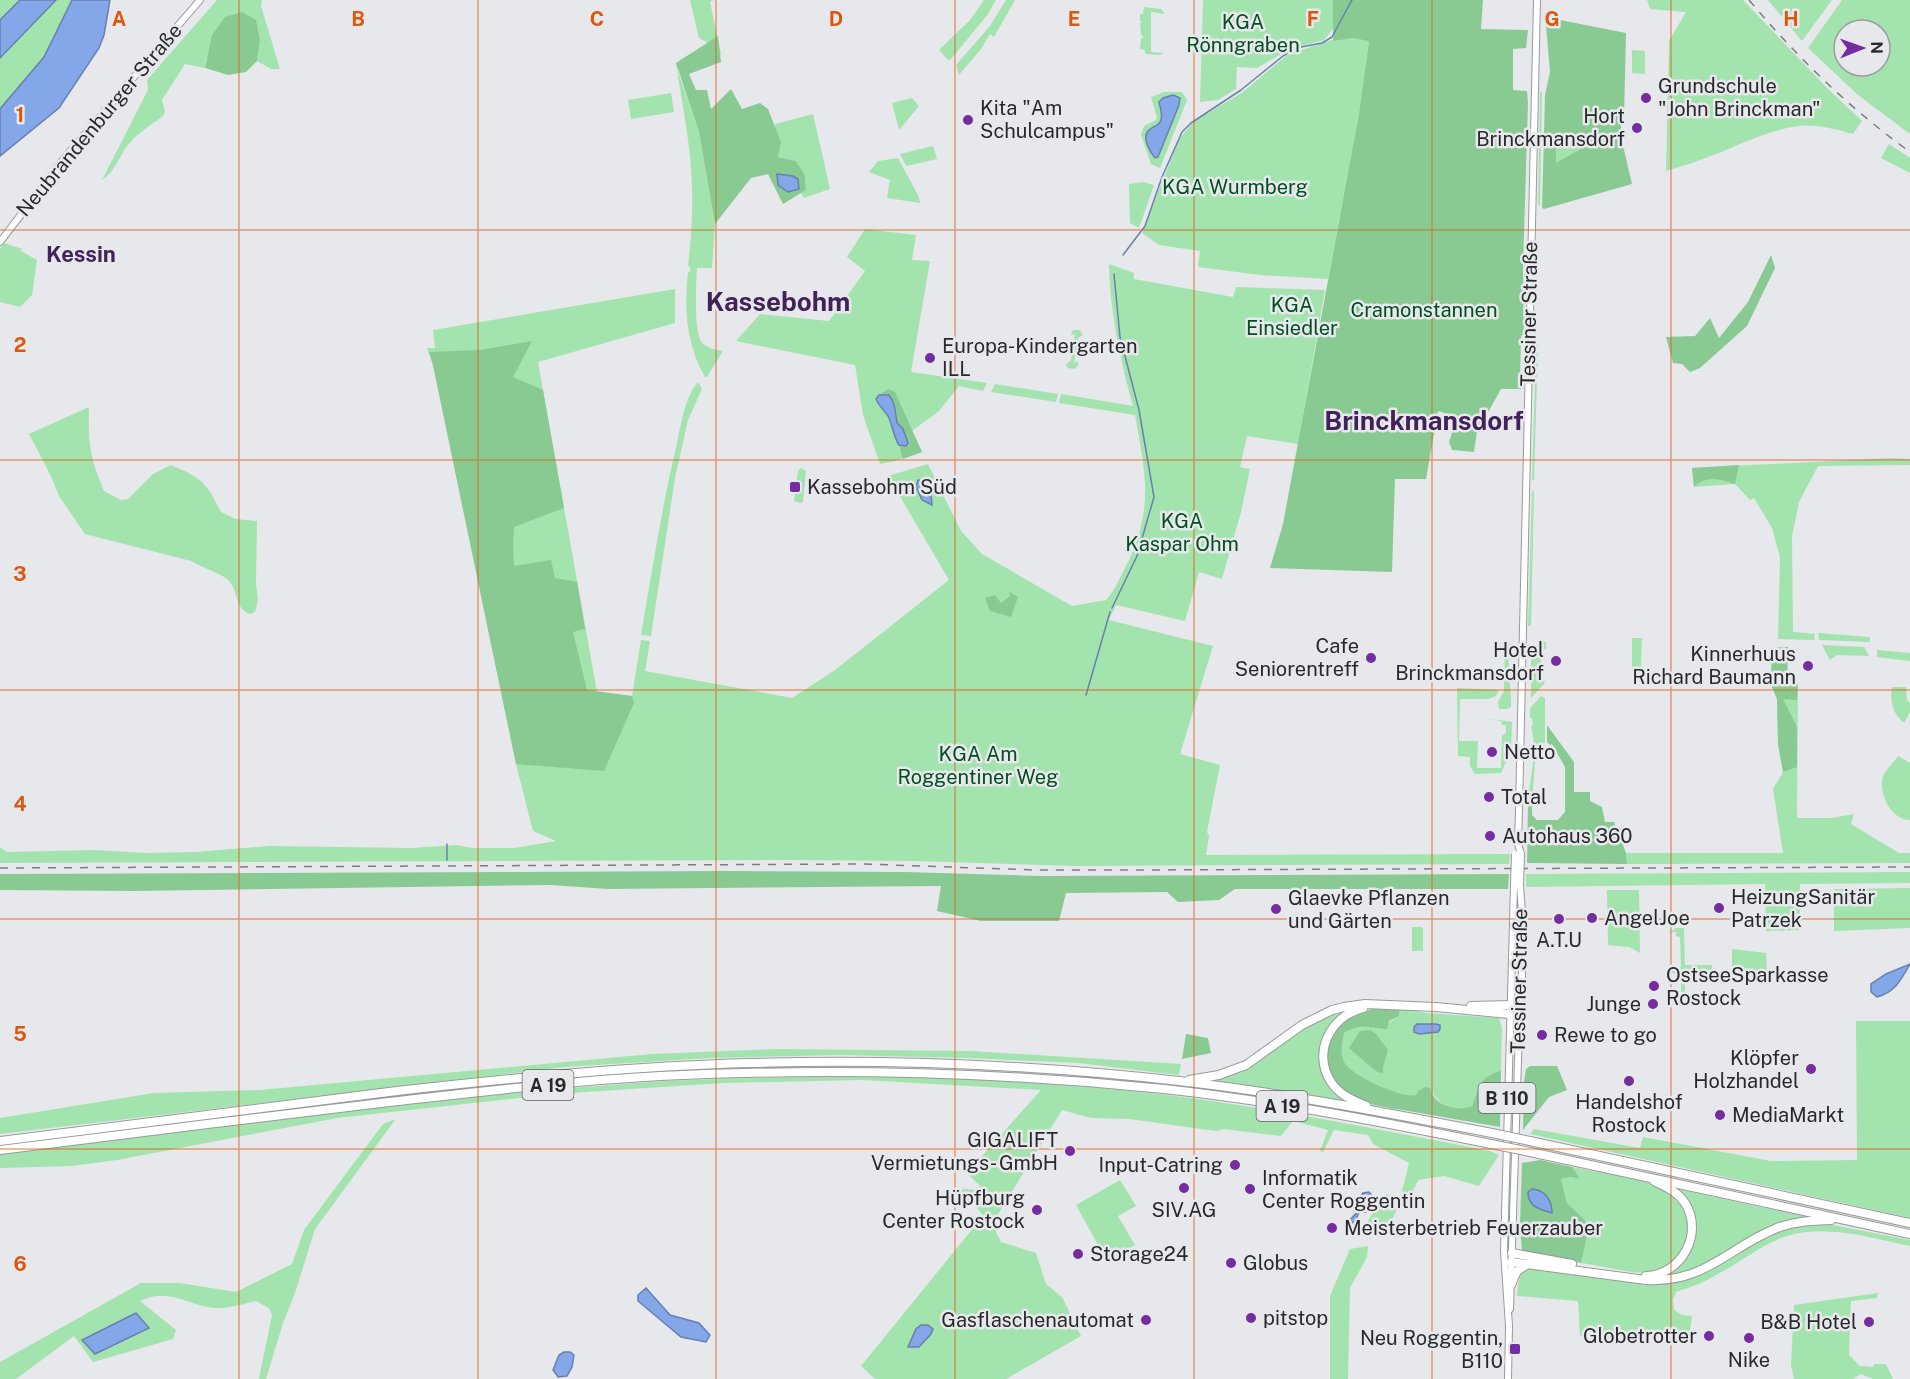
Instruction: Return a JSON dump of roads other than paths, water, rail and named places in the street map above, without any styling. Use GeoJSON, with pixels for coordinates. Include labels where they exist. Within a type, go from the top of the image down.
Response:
{"type":"FeatureCollection","features":[{"type":"Feature","properties":{"kind":"highway"},"geometry":{"type":"LineString","coordinates":[[1181,1082],[1219,1075],[1246,1065],[1302,1025],[1332,1010],[1365,1004],[1436,1007],[1509,1014]]}},
{"type":"Feature","properties":{"kind":"highway"},"geometry":{"type":"LineString","coordinates":[[1375,1111],[1335,1088],[1327,1076],[1323,1057],[1327,1037],[1340,1019],[1351,1012],[1381,1005]]}},
{"type":"Feature","properties":{"kind":"highway"},"geometry":{"type":"LineString","coordinates":[[1436,1007],[1510,1005]]}},
{"type":"Feature","properties":{"kind":"highway","name":"A 19"},"geometry":{"type":"LineString","coordinates":[[0,1141],[560,1074],[666,1066],[791,1062],[932,1063],[1048,1069],[1181,1082],[1375,1111],[1492,1133],[1910,1223]]}},
{"type":"Feature","properties":{"kind":"highway","name":"A 19"},"geometry":{"type":"LineString","coordinates":[[0,1150],[339,1108],[657,1076],[834,1072],[990,1076],[1168,1090],[1319,1111],[1530,1152],[1910,1233]]}},
{"type":"Feature","properties":{"kind":"highway"},"geometry":{"type":"LineString","coordinates":[[1508,1252],[1644,1276],[1669,1269],[1686,1251],[1692,1236],[1691,1218],[1679,1195],[1645,1176]]}},
{"type":"Feature","properties":{"kind":"highway"},"geometry":{"type":"LineString","coordinates":[[1508,1261],[1646,1280],[1667,1280],[1701,1271],[1778,1228],[1798,1222],[1842,1219]]}},
{"type":"Feature","properties":{"kind":"highway"},"geometry":{"type":"LineString","coordinates":[[1511,1285],[1517,1271],[1530,1264]]}},
{"type":"Feature","properties":{"kind":"main road","name":"Neubrandenburger Straße"},"geometry":{"type":"LineString","coordinates":[[0,242],[66,156],[200,0]]}},
{"type":"Feature","properties":{"kind":"main road","name":"Tessiner Straße"},"geometry":{"type":"LineString","coordinates":[[1508,1261],[1509,1014],[1518,854],[1537,0]]}},
{"type":"Feature","properties":{"kind":"main road","name":"Tessiner Straße"},"geometry":{"type":"LineString","coordinates":[[1508,1252],[1521,1005],[1522,913],[1517,885]]}},
{"type":"Feature","properties":{"kind":"main road"},"geometry":{"type":"LineString","coordinates":[[1510,1005],[1521,1005]]}},
{"type":"Feature","properties":{"kind":"main road"},"geometry":{"type":"LineString","coordinates":[[1509,1014],[1519,1015]]}},
{"type":"Feature","properties":{"kind":"main road","name":"B 110"},"geometry":{"type":"LineString","coordinates":[[1508,1261],[1511,1285],[1508,1315],[1508,1379]]}},
{"type":"Feature","properties":{"kind":"main road","name":"B 110"},"geometry":{"type":"LineString","coordinates":[[1508,1261],[1506,1308],[1508,1315]]}},
{"type":"Feature","properties":{"kind":"water"},"geometry":{"type":"Polygon","coordinates":[[[20,0],[56,0],[0,58],[0,20],[20,0]]]}},
{"type":"Feature","properties":{"kind":"water"},"geometry":{"type":"Polygon","coordinates":[[[72,0],[110,0],[104,35],[99,48],[59,108],[0,156],[0,109],[44,57],[72,0]]]}},
{"type":"Feature","properties":{"kind":"water"},"geometry":{"type":"Polygon","coordinates":[[[1173,95],[1180,98],[1179,105],[1158,157],[1155,158],[1147,145],[1146,134],[1161,120],[1159,102],[1173,95]]]}},
{"type":"Feature","properties":{"kind":"water"},"geometry":{"type":"Polygon","coordinates":[[[777,174],[798,179],[799,189],[788,192],[778,185],[777,174]]]}},
{"type":"Feature","properties":{"kind":"water"},"geometry":{"type":"Polygon","coordinates":[[[879,395],[889,395],[891,398],[897,423],[903,429],[908,443],[906,446],[899,445],[897,442],[888,416],[876,399],[879,395]]]}},
{"type":"Feature","properties":{"kind":"water"},"geometry":{"type":"Polygon","coordinates":[[[918,480],[924,481],[931,495],[932,505],[922,500],[916,487],[918,480]]]}},
{"type":"Feature","properties":{"kind":"water"},"geometry":{"type":"Polygon","coordinates":[[[1910,964],[1893,989],[1877,997],[1871,992],[1871,984],[1886,974],[1910,964]]]}},
{"type":"Feature","properties":{"kind":"water"},"geometry":{"type":"Polygon","coordinates":[[[1417,1024],[1436,1024],[1440,1025],[1440,1029],[1438,1032],[1419,1034],[1414,1032],[1417,1024]]]}},
{"type":"Feature","properties":{"kind":"water"},"geometry":{"type":"Polygon","coordinates":[[[1532,1189],[1541,1191],[1547,1196],[1552,1213],[1532,1204],[1528,1192],[1532,1189]]]}},
{"type":"Feature","properties":{"kind":"water"},"geometry":{"type":"Polygon","coordinates":[[[1369,1192],[1375,1199],[1366,1212],[1359,1212],[1356,1220],[1350,1225],[1349,1221],[1358,1211],[1355,1204],[1363,1193],[1369,1192]]]}},
{"type":"Feature","properties":{"kind":"water"},"geometry":{"type":"Polygon","coordinates":[[[646,1288],[670,1315],[699,1323],[710,1335],[706,1342],[681,1337],[638,1301],[638,1295],[646,1288]]]}},
{"type":"Feature","properties":{"kind":"water"},"geometry":{"type":"Polygon","coordinates":[[[136,1313],[149,1328],[95,1354],[82,1340],[136,1313]]]}},
{"type":"Feature","properties":{"kind":"water"},"geometry":{"type":"Polygon","coordinates":[[[921,1325],[928,1325],[933,1329],[931,1334],[919,1347],[908,1347],[916,1329],[921,1325]]]}},
{"type":"Feature","properties":{"kind":"water"},"geometry":{"type":"Polygon","coordinates":[[[564,1352],[574,1355],[572,1367],[567,1376],[558,1377],[553,1370],[559,1355],[564,1352]]]}},
{"type":"Feature","properties":{"kind":"waterway"},"geometry":{"type":"LineString","coordinates":[[1123,255],[1145,226],[1162,177],[1182,132],[1191,123],[1241,90],[1283,56],[1296,48],[1322,43],[1332,37],[1352,0]]}},
{"type":"Feature","properties":{"kind":"waterway"},"geometry":{"type":"LineString","coordinates":[[1112,608],[1137,556],[1154,497],[1139,410],[1120,337],[1114,274]]}},
{"type":"Feature","properties":{"kind":"waterway"},"geometry":{"type":"LineString","coordinates":[[1086,695],[1110,612]]}},
{"type":"Feature","properties":{"kind":"waterway"},"geometry":{"type":"LineString","coordinates":[[447,844],[447,860]]}},
{"type":"Feature","properties":{"kind":"railway"},"geometry":{"type":"LineString","coordinates":[[1749,0],[1786,42],[1845,100],[1910,152]]}},
{"type":"Feature","properties":{"kind":"railway"},"geometry":{"type":"LineString","coordinates":[[0,868],[863,864],[1035,870],[1910,867]]}},
{"type":"Feature","properties":{"kind":"place","name":"Grundschule \"John Brinckman\""},"geometry":{"type":"Point","coordinates":[1646,98]}},
{"type":"Feature","properties":{"kind":"place","name":"Kita \"Am Schulcampus\""},"geometry":{"type":"Point","coordinates":[968,120]}},
{"type":"Feature","properties":{"kind":"place","name":"Hort Brinckmansdorf"},"geometry":{"type":"Point","coordinates":[1637,128]}},
{"type":"Feature","properties":{"kind":"place","name":"Europa-Kindergarten ILL"},"geometry":{"type":"Point","coordinates":[930,358]}},
{"type":"Feature","properties":{"kind":"place","name":"Kassebohm Süd"},"geometry":{"type":"Point","coordinates":[795,487]}},
{"type":"Feature","properties":{"kind":"place","name":"Cafe Seniorentreff"},"geometry":{"type":"Point","coordinates":[1371,658]}},
{"type":"Feature","properties":{"kind":"place","name":"Hotel Brinckmansdorf"},"geometry":{"type":"Point","coordinates":[1556,661]}},
{"type":"Feature","properties":{"kind":"place","name":"Kinnerhuus Richard Baumann"},"geometry":{"type":"Point","coordinates":[1808,666]}},
{"type":"Feature","properties":{"kind":"place","name":"Netto"},"geometry":{"type":"Point","coordinates":[1492,752]}},
{"type":"Feature","properties":{"kind":"place","name":"Total"},"geometry":{"type":"Point","coordinates":[1489,797]}},
{"type":"Feature","properties":{"kind":"place","name":"Autohaus 360"},"geometry":{"type":"Point","coordinates":[1490,836]}},
{"type":"Feature","properties":{"kind":"place","name":"HeizungSanitär Patrzek"},"geometry":{"type":"Point","coordinates":[1719,908]}},
{"type":"Feature","properties":{"kind":"place","name":"Glaevke Pflanzen und Gärten"},"geometry":{"type":"Point","coordinates":[1276,909]}},
{"type":"Feature","properties":{"kind":"place","name":"AngelJoe"},"geometry":{"type":"Point","coordinates":[1592,918]}},
{"type":"Feature","properties":{"kind":"place","name":"A.T.U"},"geometry":{"type":"Point","coordinates":[1559,919]}},
{"type":"Feature","properties":{"kind":"place","name":"OstseeSparkasse Rostock"},"geometry":{"type":"Point","coordinates":[1654,986]}},
{"type":"Feature","properties":{"kind":"place","name":"Junge"},"geometry":{"type":"Point","coordinates":[1653,1004]}},
{"type":"Feature","properties":{"kind":"place","name":"Rewe to go"},"geometry":{"type":"Point","coordinates":[1542,1035]}},
{"type":"Feature","properties":{"kind":"place","name":"Klöpfer Holzhandel"},"geometry":{"type":"Point","coordinates":[1811,1069]}},
{"type":"Feature","properties":{"kind":"place","name":"Handelshof Rostock"},"geometry":{"type":"Point","coordinates":[1629,1081]}},
{"type":"Feature","properties":{"kind":"place","name":"MediaMarkt"},"geometry":{"type":"Point","coordinates":[1720,1115]}},
{"type":"Feature","properties":{"kind":"place","name":"GIGALIFT Vermietungs- GmbH"},"geometry":{"type":"Point","coordinates":[1070,1151]}},
{"type":"Feature","properties":{"kind":"place","name":"Input-Catring"},"geometry":{"type":"Point","coordinates":[1235,1165]}},
{"type":"Feature","properties":{"kind":"place","name":"SIV.AG"},"geometry":{"type":"Point","coordinates":[1184,1188]}},
{"type":"Feature","properties":{"kind":"place","name":"Informatik Center Roggentin"},"geometry":{"type":"Point","coordinates":[1250,1189]}},
{"type":"Feature","properties":{"kind":"place","name":"Hüpfburg Center Rostock"},"geometry":{"type":"Point","coordinates":[1037,1210]}},
{"type":"Feature","properties":{"kind":"place","name":"Meisterbetrieb Feuerzauber"},"geometry":{"type":"Point","coordinates":[1332,1228]}},
{"type":"Feature","properties":{"kind":"place","name":"Storage24"},"geometry":{"type":"Point","coordinates":[1078,1254]}},
{"type":"Feature","properties":{"kind":"place","name":"Globus"},"geometry":{"type":"Point","coordinates":[1231,1263]}},
{"type":"Feature","properties":{"kind":"place","name":"pitstop"},"geometry":{"type":"Point","coordinates":[1251,1318]}},
{"type":"Feature","properties":{"kind":"place","name":"Gasflaschenautomat"},"geometry":{"type":"Point","coordinates":[1146,1320]}},
{"type":"Feature","properties":{"kind":"place","name":"B&B Hotel"},"geometry":{"type":"Point","coordinates":[1869,1322]}},
{"type":"Feature","properties":{"kind":"place","name":"Globetrotter"},"geometry":{"type":"Point","coordinates":[1709,1336]}},
{"type":"Feature","properties":{"kind":"place","name":"Nike"},"geometry":{"type":"Point","coordinates":[1749,1338]}},
{"type":"Feature","properties":{"kind":"place","name":"Neu Roggentin, B110"},"geometry":{"type":"Point","coordinates":[1515,1349]}},
{"type":"Feature","properties":{"kind":"district","name":"Kessin"},"geometry":{"type":"Point","coordinates":[81,254]}},
{"type":"Feature","properties":{"kind":"district","name":"Kassebohm"},"geometry":{"type":"Point","coordinates":[778,301]}},
{"type":"Feature","properties":{"kind":"district","name":"Brinckmansdorf"},"geometry":{"type":"Point","coordinates":[1424,420]}},
{"type":"Feature","properties":{"kind":"park label","name":"KGA Rönngraben"},"geometry":{"type":"Point","coordinates":[1243,34]}},
{"type":"Feature","properties":{"kind":"park label","name":"KGA Wurmberg"},"geometry":{"type":"Point","coordinates":[1235,187]}},
{"type":"Feature","properties":{"kind":"park label","name":"Cramonstannen"},"geometry":{"type":"Point","coordinates":[1424,310]}},
{"type":"Feature","properties":{"kind":"park label","name":"KGA Einsiedler"},"geometry":{"type":"Point","coordinates":[1292,316]}},
{"type":"Feature","properties":{"kind":"park label","name":"KGA Kaspar Ohm"},"geometry":{"type":"Point","coordinates":[1182,532]}},
{"type":"Feature","properties":{"kind":"park label","name":"KGA Am Roggentiner Weg"},"geometry":{"type":"Point","coordinates":[978,766]}}]}
